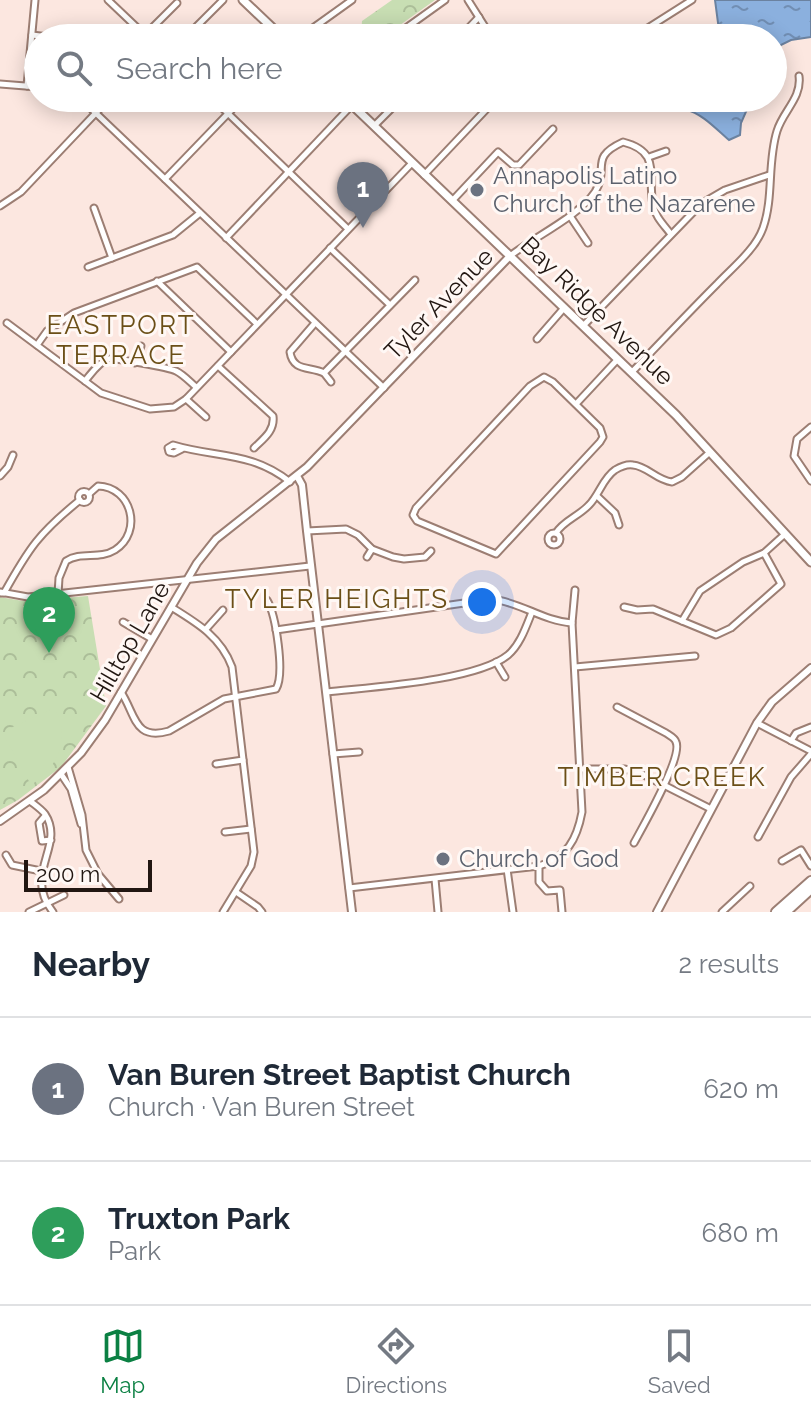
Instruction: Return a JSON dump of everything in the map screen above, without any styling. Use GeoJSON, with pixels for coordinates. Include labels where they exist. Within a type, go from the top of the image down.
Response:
{"type":"FeatureCollection","features":[{"type":"Feature","properties":{"kind":"main road"},"geometry":{"type":"LineString","coordinates":[[243,0],[268,24]]}},
{"type":"Feature","properties":{"kind":"main road","name":"Bay Ridge Avenue"},"geometry":{"type":"LineString","coordinates":[[359,112],[711,451],[811,562]]}},
{"type":"Feature","properties":{"kind":"main road"},"geometry":{"type":"LineString","coordinates":[[776,912],[811,881]]}},
{"type":"Feature","properties":{"kind":"main road"},"geometry":{"type":"LineString","coordinates":[[786,912],[811,889]]}},
{"type":"Feature","properties":{"kind":"street"},"geometry":{"type":"LineString","coordinates":[[33,24],[35,0]]}},
{"type":"Feature","properties":{"kind":"street"},"geometry":{"type":"LineString","coordinates":[[108,0],[133,24]]}},
{"type":"Feature","properties":{"kind":"street"},"geometry":{"type":"LineString","coordinates":[[199,24],[223,0]]}},
{"type":"Feature","properties":{"kind":"street"},"geometry":{"type":"LineString","coordinates":[[337,0],[342,7]]}},
{"type":"Feature","properties":{"kind":"street"},"geometry":{"type":"LineString","coordinates":[[318,24],[352,0]]}},
{"type":"Feature","properties":{"kind":"street"},"geometry":{"type":"LineString","coordinates":[[412,24],[445,0]]}},
{"type":"Feature","properties":{"kind":"street"},"geometry":{"type":"LineString","coordinates":[[468,0],[483,24]]}},
{"type":"Feature","properties":{"kind":"street"},"geometry":{"type":"LineString","coordinates":[[654,24],[692,0]]}},
{"type":"Feature","properties":{"kind":"street"},"geometry":{"type":"LineString","coordinates":[[157,24],[177,3]]}},
{"type":"Feature","properties":{"kind":"street"},"geometry":{"type":"LineString","coordinates":[[472,24],[479,17]]}},
{"type":"Feature","properties":{"kind":"street"},"geometry":{"type":"LineString","coordinates":[[787,110],[801,87],[799,76]]}},
{"type":"Feature","properties":{"kind":"street"},"geometry":{"type":"LineString","coordinates":[[0,84],[24,86]]}},
{"type":"Feature","properties":{"kind":"street"},"geometry":{"type":"LineString","coordinates":[[0,206],[21,192],[97,112],[384,388]]}},
{"type":"Feature","properties":{"kind":"street"},"geometry":{"type":"LineString","coordinates":[[226,238],[345,112]]}},
{"type":"Feature","properties":{"kind":"street"},"geometry":{"type":"LineString","coordinates":[[374,126],[386,112]]}},
{"type":"Feature","properties":{"kind":"street"},"geometry":{"type":"LineString","coordinates":[[424,175],[484,112]]}},
{"type":"Feature","properties":{"kind":"street"},"geometry":{"type":"LineString","coordinates":[[631,372],[759,239],[768,207],[776,132],[786,112]]}},
{"type":"Feature","properties":{"kind":"street"},"geometry":{"type":"LineString","coordinates":[[165,179],[228,113],[348,229]]}},
{"type":"Feature","properties":{"kind":"street"},"geometry":{"type":"LineString","coordinates":[[452,201],[498,152],[513,165],[519,165],[553,129]]}},
{"type":"Feature","properties":{"kind":"street","name":"Tyler Avenue"},"geometry":{"type":"LineString","coordinates":[[290,482],[510,256],[570,216],[595,193],[600,181],[602,156],[609,148],[623,142],[642,148],[649,157]]}},
{"type":"Feature","properties":{"kind":"street"},"geometry":{"type":"LineString","coordinates":[[666,151],[649,157],[653,206],[670,233]]}},
{"type":"Feature","properties":{"kind":"street"},"geometry":{"type":"LineString","coordinates":[[7,323],[101,393],[150,409],[174,407],[186,399],[412,163]]}},
{"type":"Feature","properties":{"kind":"street"},"geometry":{"type":"LineString","coordinates":[[583,326],[701,204],[725,190],[769,175]]}},
{"type":"Feature","properties":{"kind":"street"},"geometry":{"type":"LineString","coordinates":[[94,208],[112,258]]}},
{"type":"Feature","properties":{"kind":"street"},"geometry":{"type":"LineString","coordinates":[[88,267],[173,235],[200,213]]}},
{"type":"Feature","properties":{"kind":"street"},"geometry":{"type":"LineString","coordinates":[[570,216],[588,243]]}},
{"type":"Feature","properties":{"kind":"street"},"geometry":{"type":"LineString","coordinates":[[330,248],[390,305]]}},
{"type":"Feature","properties":{"kind":"street"},"geometry":{"type":"LineString","coordinates":[[37,345],[47,331],[62,319],[197,267],[257,324]]}},
{"type":"Feature","properties":{"kind":"street"},"geometry":{"type":"LineString","coordinates":[[324,373],[415,280]]}},
{"type":"Feature","properties":{"kind":"street"},"geometry":{"type":"LineString","coordinates":[[157,281],[231,352]]}},
{"type":"Feature","properties":{"kind":"street"},"geometry":{"type":"LineString","coordinates":[[537,339],[564,308]]}},
{"type":"Feature","properties":{"kind":"street"},"geometry":{"type":"LineString","coordinates":[[315,323],[290,352],[291,359],[303,370],[324,373],[331,382]]}},
{"type":"Feature","properties":{"kind":"street"},"geometry":{"type":"LineString","coordinates":[[135,363],[141,346]]}},
{"type":"Feature","properties":{"kind":"street"},"geometry":{"type":"LineString","coordinates":[[85,381],[110,357],[118,357],[174,370],[196,387]]}},
{"type":"Feature","properties":{"kind":"street"},"geometry":{"type":"LineString","coordinates":[[576,404],[617,360]]}},
{"type":"Feature","properties":{"kind":"street"},"geometry":{"type":"LineString","coordinates":[[218,366],[273,416],[271,431],[254,448]]}},
{"type":"Feature","properties":{"kind":"street"},"geometry":{"type":"LineString","coordinates":[[538,378],[548,378],[576,404],[600,428],[603,437],[496,554],[417,521],[413,515],[416,508],[538,378]]}},
{"type":"Feature","properties":{"kind":"street"},"geometry":{"type":"LineString","coordinates":[[186,399],[206,417]]}},
{"type":"Feature","properties":{"kind":"street"},"geometry":{"type":"LineString","coordinates":[[811,427],[797,439],[794,456],[811,481]]}},
{"type":"Feature","properties":{"kind":"street"},"geometry":{"type":"LineString","coordinates":[[182,449],[237,456],[275,471],[290,482]]}},
{"type":"Feature","properties":{"kind":"street"},"geometry":{"type":"LineString","coordinates":[[556,533],[597,496],[611,473],[618,468],[630,464],[638,466],[654,477],[672,482],[711,451]]}},
{"type":"Feature","properties":{"kind":"street"},"geometry":{"type":"LineString","coordinates":[[0,476],[13,455]]}},
{"type":"Feature","properties":{"kind":"street"},"geometry":{"type":"LineString","coordinates":[[297,476],[302,485],[352,912]]}},
{"type":"Feature","properties":{"kind":"street","name":"Hilltop Lane"},"geometry":{"type":"LineString","coordinates":[[0,821],[30,801],[61,774],[93,737],[188,579],[216,539],[290,482]]}},
{"type":"Feature","properties":{"kind":"street"},"geometry":{"type":"LineString","coordinates":[[58,594],[59,578],[66,561],[80,555],[108,554],[121,545],[129,531],[129,507],[120,493],[98,486],[89,494],[80,493],[80,500],[33,542],[1,593],[19,597],[58,594],[310,566]]}},
{"type":"Feature","properties":{"kind":"street"},"geometry":{"type":"LineString","coordinates":[[597,496],[615,513],[619,525]]}},
{"type":"Feature","properties":{"kind":"street"},"geometry":{"type":"LineString","coordinates":[[307,531],[346,529],[358,535],[372,549],[404,559],[425,557],[431,551]]}},
{"type":"Feature","properties":{"kind":"street"},"geometry":{"type":"LineString","coordinates":[[682,621],[700,591],[743,562],[764,553],[785,534]]}},
{"type":"Feature","properties":{"kind":"street"},"geometry":{"type":"LineString","coordinates":[[367,557],[372,549]]}},
{"type":"Feature","properties":{"kind":"street"},"geometry":{"type":"LineString","coordinates":[[624,607],[653,609],[716,635],[731,628],[781,584],[764,553]]}},
{"type":"Feature","properties":{"kind":"street"},"geometry":{"type":"LineString","coordinates":[[169,581],[177,589],[176,599]]}},
{"type":"Feature","properties":{"kind":"street"},"geometry":{"type":"LineString","coordinates":[[349,888],[539,866],[562,856],[576,835],[582,812],[572,623],[575,590]]}},
{"type":"Feature","properties":{"kind":"street"},"geometry":{"type":"LineString","coordinates":[[276,630],[492,599],[503,600],[552,621],[572,623]]}},
{"type":"Feature","properties":{"kind":"street"},"geometry":{"type":"LineString","coordinates":[[121,692],[138,727],[152,734],[169,731],[214,704],[272,692],[280,684],[276,630],[272,608],[267,600]]}},
{"type":"Feature","properties":{"kind":"street"},"geometry":{"type":"LineString","coordinates":[[171,607],[206,629],[227,652],[232,667],[253,859],[223,912]]}},
{"type":"Feature","properties":{"kind":"street"},"geometry":{"type":"LineString","coordinates":[[206,629],[223,610]]}},
{"type":"Feature","properties":{"kind":"street"},"geometry":{"type":"LineString","coordinates":[[327,692],[434,679],[496,662],[517,644],[532,612]]}},
{"type":"Feature","properties":{"kind":"street"},"geometry":{"type":"LineString","coordinates":[[123,622],[152,639]]}},
{"type":"Feature","properties":{"kind":"street"},"geometry":{"type":"LineString","coordinates":[[575,667],[695,656]]}},
{"type":"Feature","properties":{"kind":"street"},"geometry":{"type":"LineString","coordinates":[[496,662],[505,677]]}},
{"type":"Feature","properties":{"kind":"street"},"geometry":{"type":"LineString","coordinates":[[657,912],[757,723],[772,702],[811,668]]}},
{"type":"Feature","properties":{"kind":"street"},"geometry":{"type":"LineString","coordinates":[[617,707],[666,733],[676,742],[677,757],[634,843]]}},
{"type":"Feature","properties":{"kind":"street"},"geometry":{"type":"LineString","coordinates":[[757,723],[811,752],[791,777],[758,837]]}},
{"type":"Feature","properties":{"kind":"street"},"geometry":{"type":"LineString","coordinates":[[791,741],[796,733],[811,727]]}},
{"type":"Feature","properties":{"kind":"street"},"geometry":{"type":"LineString","coordinates":[[333,754],[359,752]]}},
{"type":"Feature","properties":{"kind":"street"},"geometry":{"type":"LineString","coordinates":[[216,764],[243,760]]}},
{"type":"Feature","properties":{"kind":"street"},"geometry":{"type":"LineString","coordinates":[[68,767],[82,815],[86,850],[94,867],[119,899]]}},
{"type":"Feature","properties":{"kind":"street"},"geometry":{"type":"LineString","coordinates":[[579,769],[624,769],[665,784],[711,809]]}},
{"type":"Feature","properties":{"kind":"street"},"geometry":{"type":"LineString","coordinates":[[61,774],[71,789],[77,817],[82,825]]}},
{"type":"Feature","properties":{"kind":"street"},"geometry":{"type":"LineString","coordinates":[[30,801],[46,815],[51,840],[41,871],[41,890],[53,912]]}},
{"type":"Feature","properties":{"kind":"street"},"geometry":{"type":"LineString","coordinates":[[225,832],[251,829]]}},
{"type":"Feature","properties":{"kind":"street"},"geometry":{"type":"LineString","coordinates":[[782,861],[801,850],[811,866]]}},
{"type":"Feature","properties":{"kind":"street"},"geometry":{"type":"LineString","coordinates":[[6,855],[12,865],[41,871]]}},
{"type":"Feature","properties":{"kind":"street"},"geometry":{"type":"LineString","coordinates":[[539,866],[539,882],[547,891],[560,890],[562,912]]}},
{"type":"Feature","properties":{"kind":"street"},"geometry":{"type":"LineString","coordinates":[[507,869],[513,912]]}},
{"type":"Feature","properties":{"kind":"street"},"geometry":{"type":"LineString","coordinates":[[435,879],[438,912]]}},
{"type":"Feature","properties":{"kind":"street"},"geometry":{"type":"LineString","coordinates":[[722,912],[750,886]]}},
{"type":"Feature","properties":{"kind":"street"},"geometry":{"type":"LineString","coordinates":[[236,892],[262,912]]}},
{"type":"Feature","properties":{"kind":"street"},"geometry":{"type":"LineString","coordinates":[[29,912],[64,895]]}},
{"type":"Feature","properties":{"kind":"green space"},"geometry":{"type":"Polygon","coordinates":[[[392,0],[435,0],[402,24],[362,24],[392,0]]]}},
{"type":"Feature","properties":{"kind":"green space"},"geometry":{"type":"Polygon","coordinates":[[[88,596],[106,706],[61,767],[0,810],[0,597],[23,601],[88,596]]]}},
{"type":"Feature","properties":{"kind":"green space"},"geometry":{"type":"Polygon","coordinates":[[[54,708],[62,730],[62,741],[49,770],[31,785],[3,734],[54,708]]]}},
{"type":"Feature","properties":{"kind":"water"},"geometry":{"type":"Polygon","coordinates":[[[715,0],[811,0],[811,37],[787,42],[787,24],[718,24],[715,0]]]}},
{"type":"Feature","properties":{"kind":"water"},"geometry":{"type":"Polygon","coordinates":[[[692,112],[746,112],[740,135],[729,140],[692,112]]]}},
{"type":"Feature","properties":{"kind":"place","name":"Annapolis Latino Church of the Nazarene"},"geometry":{"type":"Point","coordinates":[477,190]}},
{"type":"Feature","properties":{"kind":"place","name":"Van Buren Street Baptist Church"},"geometry":{"type":"Point","coordinates":[363,228]}},
{"type":"Feature","properties":{"kind":"place","name":"Truxton Park"},"geometry":{"type":"Point","coordinates":[49,653]}},
{"type":"Feature","properties":{"kind":"place","name":"Church of God"},"geometry":{"type":"Point","coordinates":[443,859]}},
{"type":"Feature","properties":{"kind":"district","name":"EASTPORT TERRACE"},"geometry":{"type":"Point","coordinates":[121,340]}},
{"type":"Feature","properties":{"kind":"district","name":"TYLER HEIGHTS"},"geometry":{"type":"Point","coordinates":[337,599]}},
{"type":"Feature","properties":{"kind":"district","name":"TIMBER CREEK"},"geometry":{"type":"Point","coordinates":[662,777]}}]}
